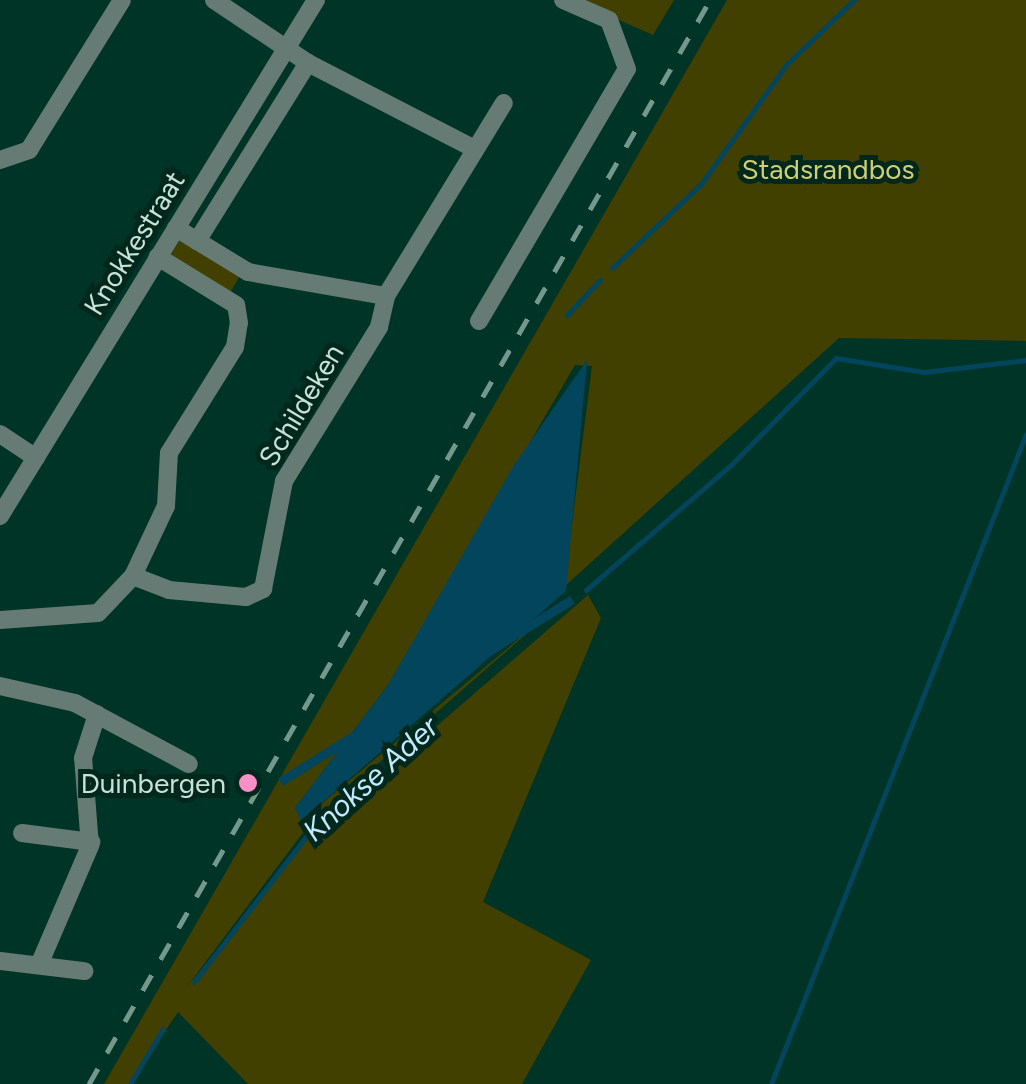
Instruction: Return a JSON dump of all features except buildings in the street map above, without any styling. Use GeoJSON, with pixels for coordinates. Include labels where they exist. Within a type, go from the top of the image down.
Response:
{"type":"FeatureCollection","features":[{"type":"Feature","properties":{"kind":"street"},"geometry":{"type":"LineString","coordinates":[[0,160],[29,150],[122,0]]}},
{"type":"Feature","properties":{"kind":"street"},"geometry":{"type":"LineString","coordinates":[[214,0],[308,62],[473,148]]}},
{"type":"Feature","properties":{"kind":"street","name":"Knokkestraat"},"geometry":{"type":"LineString","coordinates":[[0,516],[316,0]]}},
{"type":"Feature","properties":{"kind":"street"},"geometry":{"type":"LineString","coordinates":[[479,321],[627,69],[609,20],[563,0]]}},
{"type":"Feature","properties":{"kind":"street","name":"Knokkestraat"},"geometry":{"type":"LineString","coordinates":[[197,242],[308,62]]}},
{"type":"Feature","properties":{"kind":"street","name":"Schildeken"},"geometry":{"type":"LineString","coordinates":[[133,576],[170,590],[246,597],[263,590],[284,481],[379,327],[386,296],[473,148],[504,104]]}},
{"type":"Feature","properties":{"kind":"street"},"geometry":{"type":"LineString","coordinates":[[176,228],[248,272],[386,296]]}},
{"type":"Feature","properties":{"kind":"street"},"geometry":{"type":"LineString","coordinates":[[158,257],[236,305]]}},
{"type":"Feature","properties":{"kind":"street"},"geometry":{"type":"LineString","coordinates":[[0,620],[98,613],[133,576],[166,506],[169,453],[235,347],[236,305],[248,272]]}},
{"type":"Feature","properties":{"kind":"street"},"geometry":{"type":"LineString","coordinates":[[0,434],[36,458]]}},
{"type":"Feature","properties":{"kind":"street"},"geometry":{"type":"LineString","coordinates":[[0,686],[96,714],[189,764]]}},
{"type":"Feature","properties":{"kind":"street"},"geometry":{"type":"LineString","coordinates":[[39,965],[91,842],[83,758],[96,714]]}},
{"type":"Feature","properties":{"kind":"street"},"geometry":{"type":"LineString","coordinates":[[22,832],[91,842]]}},
{"type":"Feature","properties":{"kind":"street"},"geometry":{"type":"LineString","coordinates":[[0,961],[84,971]]}},
{"type":"Feature","properties":{"kind":"green space"},"geometry":{"type":"Polygon","coordinates":[[[573,0],[674,0],[653,35],[573,0]]]}},
{"type":"Feature","properties":{"kind":"green space","name":"Stadsrandbos"},"geometry":{"type":"Polygon","coordinates":[[[727,0],[1026,0],[1026,341],[839,338],[564,587],[592,366],[575,365],[388,685],[295,808],[302,820],[570,596],[311,822],[186,988],[310,836],[588,595],[601,618],[483,902],[591,960],[522,1084],[248,1084],[178,1012],[130,1084],[104,1084],[727,0]]]}},
{"type":"Feature","properties":{"kind":"green space"},"geometry":{"type":"Polygon","coordinates":[[[180,240],[240,276],[230,292],[170,256],[180,240]]]}},
{"type":"Feature","properties":{"kind":"water"},"geometry":{"type":"Polygon","coordinates":[[[587,360],[566,591],[301,821],[295,808],[388,685],[514,465],[587,360]]]}},
{"type":"Feature","properties":{"kind":"water"},"geometry":{"type":"Polygon","coordinates":[[[570,596],[575,604],[283,786],[278,778],[570,596]]]}},
{"type":"Feature","properties":{"kind":"waterway"},"geometry":{"type":"LineString","coordinates":[[612,268],[701,184],[787,64],[854,0]]}},
{"type":"Feature","properties":{"kind":"waterway"},"geometry":{"type":"LineString","coordinates":[[567,315],[600,280]]}},
{"type":"Feature","properties":{"kind":"waterway","name":"Knokse Ader"},"geometry":{"type":"LineString","coordinates":[[586,590],[731,465],[836,358],[924,372],[1026,360]]}},
{"type":"Feature","properties":{"kind":"waterway"},"geometry":{"type":"LineString","coordinates":[[771,1084],[1026,434]]}},
{"type":"Feature","properties":{"kind":"waterway","name":"Knokse Ader"},"geometry":{"type":"LineString","coordinates":[[194,982],[311,830]]}},
{"type":"Feature","properties":{"kind":"waterway","name":"Knokse Ader"},"geometry":{"type":"LineString","coordinates":[[130,1084],[163,1029]]}},
{"type":"Feature","properties":{"kind":"railway"},"geometry":{"type":"LineString","coordinates":[[89,1084],[710,0]]}},
{"type":"Feature","properties":{"kind":"place","name":"Duinbergen"},"geometry":{"type":"Point","coordinates":[248,783]}}]}
